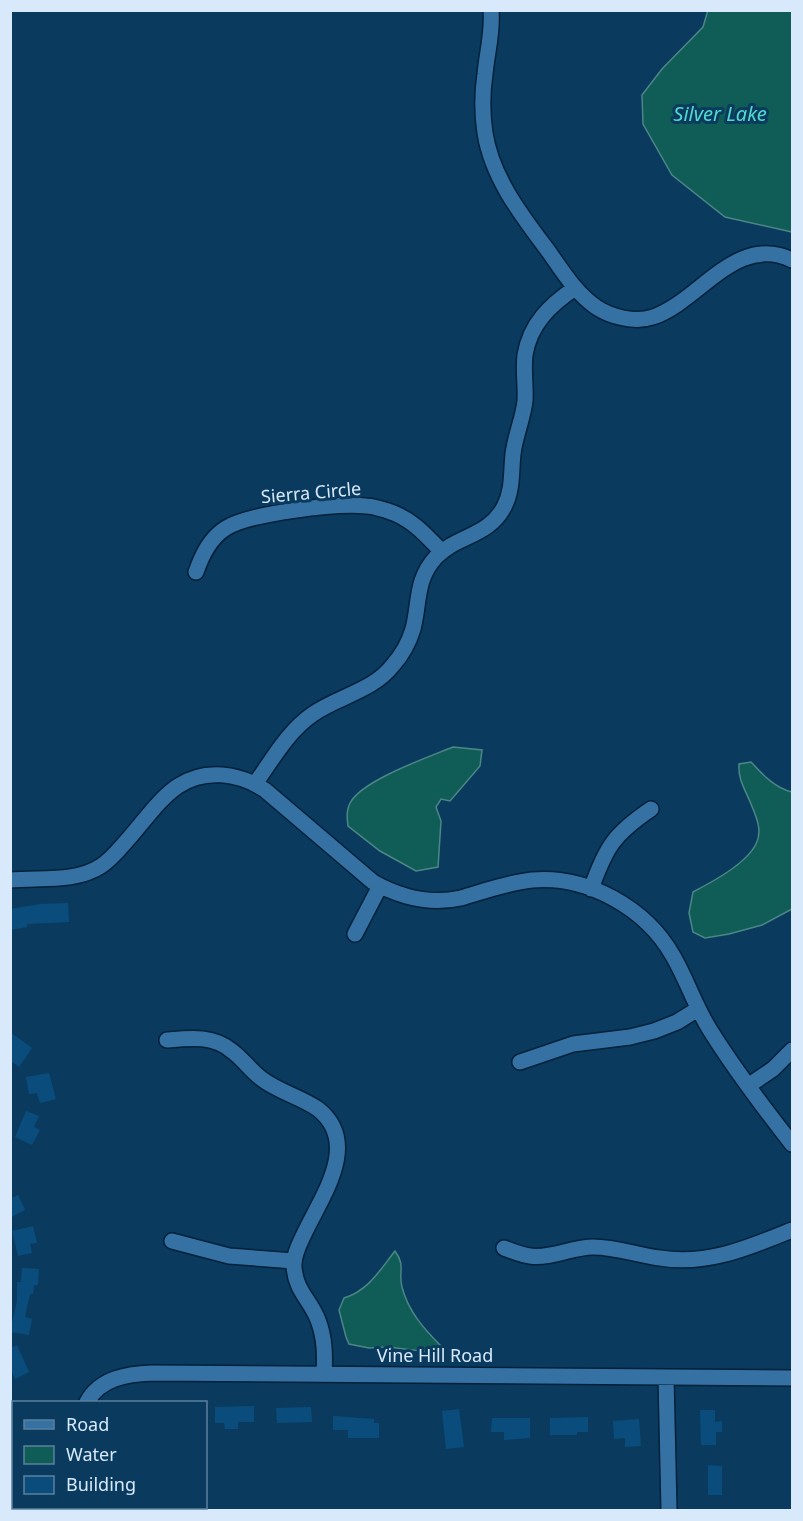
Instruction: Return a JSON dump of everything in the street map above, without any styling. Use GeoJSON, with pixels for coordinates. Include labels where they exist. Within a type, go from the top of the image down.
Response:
{"type":"FeatureCollection","features":[{"type":"Feature","properties":{"kind":"street"},"geometry":{"type":"LineString","coordinates":[[491,10],[492,25],[482,104],[492,160],[504,187],[522,216],[575,288],[597,308],[615,316],[631,319],[651,318],[669,309],[741,258],[757,254],[773,254],[792,260]]}},
{"type":"Feature","properties":{"kind":"street"},"geometry":{"type":"LineString","coordinates":[[255,784],[292,733],[311,715],[334,701],[377,681],[393,666],[404,650],[413,629],[418,590],[424,573],[448,547],[480,532],[494,522],[504,507],[510,491],[513,452],[525,400],[525,355],[532,333],[541,317],[554,302],[575,288]]}},
{"type":"Feature","properties":{"kind":"street","name":"Sierra Circle"},"geometry":{"type":"LineString","coordinates":[[196,572],[202,555],[212,540],[224,529],[240,520],[344,506],[367,506],[389,511],[409,520],[442,552]]}},
{"type":"Feature","properties":{"kind":"street"},"geometry":{"type":"LineString","coordinates":[[18,879],[69,877],[85,874],[101,866],[178,786],[195,778],[213,774],[231,775],[255,784],[365,875],[393,893],[415,899],[459,898],[507,883],[535,880],[561,881],[591,888],[614,898],[656,932],[672,954],[698,1009],[730,1063],[792,1144]]}},
{"type":"Feature","properties":{"kind":"street"},"geometry":{"type":"LineString","coordinates":[[591,888],[608,848],[631,823],[651,809]]}},
{"type":"Feature","properties":{"kind":"street"},"geometry":{"type":"LineString","coordinates":[[355,934],[380,886]]}},
{"type":"Feature","properties":{"kind":"street"},"geometry":{"type":"LineString","coordinates":[[520,1062],[573,1044],[630,1037],[654,1031],[678,1022],[698,1009]]}},
{"type":"Feature","properties":{"kind":"street"},"geometry":{"type":"LineString","coordinates":[[167,1040],[204,1038],[231,1049],[260,1078],[281,1092],[317,1108],[328,1119],[335,1132],[338,1160],[301,1240],[294,1261],[302,1295],[311,1305],[318,1320],[325,1352],[324,1374]]}},
{"type":"Feature","properties":{"kind":"street"},"geometry":{"type":"LineString","coordinates":[[747,1086],[773,1069],[792,1050]]}},
{"type":"Feature","properties":{"kind":"street"},"geometry":{"type":"LineString","coordinates":[[504,1248],[532,1257],[584,1247],[609,1247],[662,1259],[691,1260],[720,1257],[792,1230]]}},
{"type":"Feature","properties":{"kind":"street"},"geometry":{"type":"LineString","coordinates":[[172,1241],[229,1256],[294,1261]]}},
{"type":"Feature","properties":{"kind":"street","name":"Vine Hill Road"},"geometry":{"type":"LineString","coordinates":[[88,1401],[101,1385],[133,1374],[792,1378]]}},
{"type":"Feature","properties":{"kind":"street"},"geometry":{"type":"LineString","coordinates":[[666,1377],[669,1510]]}},
{"type":"Feature","properties":{"kind":"water","name":"Silver Lake"},"geometry":{"type":"Polygon","coordinates":[[[708,10],[792,11],[792,232],[725,217],[672,175],[643,124],[642,95],[662,69],[703,27],[708,10]]]}},
{"type":"Feature","properties":{"kind":"water"},"geometry":{"type":"Polygon","coordinates":[[[453,747],[482,750],[480,766],[450,801],[441,799],[436,807],[441,821],[438,867],[416,871],[380,851],[348,826],[347,811],[357,794],[397,770],[453,747]]]}},
{"type":"Feature","properties":{"kind":"water"},"geometry":{"type":"Polygon","coordinates":[[[751,762],[775,784],[792,792],[792,909],[762,925],[705,938],[693,932],[689,913],[693,892],[719,878],[745,859],[758,839],[757,819],[742,784],[739,770],[739,764],[751,762]]]}},
{"type":"Feature","properties":{"kind":"water"},"geometry":{"type":"Polygon","coordinates":[[[395,1251],[401,1265],[401,1282],[408,1304],[417,1319],[441,1346],[438,1353],[388,1347],[369,1348],[349,1344],[346,1337],[339,1310],[344,1298],[367,1285],[395,1251]]]}},
{"type":"Feature","properties":{"kind":"building"},"geometry":{"type":"Polygon","coordinates":[[[68,903],[69,922],[27,924],[27,927],[10,930],[10,909],[40,904],[68,903]]]}},
{"type":"Feature","properties":{"kind":"building"},"geometry":{"type":"Polygon","coordinates":[[[10,1032],[32,1048],[19,1067],[10,1060],[10,1032]]]}},
{"type":"Feature","properties":{"kind":"building"},"geometry":{"type":"Polygon","coordinates":[[[49,1073],[56,1099],[40,1103],[37,1093],[29,1094],[26,1077],[49,1073]]]}},
{"type":"Feature","properties":{"kind":"building"},"geometry":{"type":"Polygon","coordinates":[[[26,1111],[39,1116],[34,1127],[40,1130],[32,1145],[15,1137],[26,1111]]]}},
{"type":"Feature","properties":{"kind":"building"},"geometry":{"type":"Polygon","coordinates":[[[18,1195],[25,1210],[10,1218],[10,1199],[18,1195]]]}},
{"type":"Feature","properties":{"kind":"building"},"geometry":{"type":"Polygon","coordinates":[[[33,1226],[37,1243],[30,1244],[32,1253],[18,1256],[12,1231],[33,1226]]]}},
{"type":"Feature","properties":{"kind":"building"},"geometry":{"type":"Polygon","coordinates":[[[22,1268],[39,1269],[38,1285],[34,1285],[33,1294],[30,1294],[25,1317],[32,1319],[29,1335],[10,1332],[17,1301],[17,1282],[21,1282],[22,1268]]]}},
{"type":"Feature","properties":{"kind":"building"},"geometry":{"type":"Polygon","coordinates":[[[17,1345],[29,1372],[15,1379],[10,1368],[10,1348],[17,1345]]]}},
{"type":"Feature","properties":{"kind":"building"},"geometry":{"type":"Polygon","coordinates":[[[254,1406],[254,1422],[238,1422],[238,1429],[225,1429],[224,1423],[215,1423],[215,1407],[254,1406]]]}},
{"type":"Feature","properties":{"kind":"building"},"geometry":{"type":"Polygon","coordinates":[[[311,1407],[312,1422],[277,1423],[276,1408],[311,1407]]]}},
{"type":"Feature","properties":{"kind":"building"},"geometry":{"type":"Polygon","coordinates":[[[459,1409],[464,1447],[446,1449],[442,1411],[459,1409]]]}},
{"type":"Feature","properties":{"kind":"building"},"geometry":{"type":"Polygon","coordinates":[[[700,1410],[715,1410],[715,1422],[722,1421],[722,1432],[716,1432],[716,1445],[701,1445],[700,1410]]]}},
{"type":"Feature","properties":{"kind":"building"},"geometry":{"type":"Polygon","coordinates":[[[333,1416],[374,1419],[374,1423],[379,1423],[379,1438],[348,1438],[348,1430],[333,1430],[333,1416]]]}},
{"type":"Feature","properties":{"kind":"building"},"geometry":{"type":"Polygon","coordinates":[[[588,1417],[588,1432],[577,1432],[577,1435],[550,1435],[550,1418],[588,1417]]]}},
{"type":"Feature","properties":{"kind":"building"},"geometry":{"type":"Polygon","coordinates":[[[492,1418],[530,1418],[530,1438],[504,1440],[504,1432],[491,1432],[492,1418]]]}},
{"type":"Feature","properties":{"kind":"building"},"geometry":{"type":"Polygon","coordinates":[[[639,1419],[641,1446],[625,1447],[625,1438],[614,1439],[613,1421],[639,1419]]]}},
{"type":"Feature","properties":{"kind":"building"},"geometry":{"type":"Polygon","coordinates":[[[708,1465],[722,1466],[722,1495],[708,1495],[708,1465]]]}}]}
